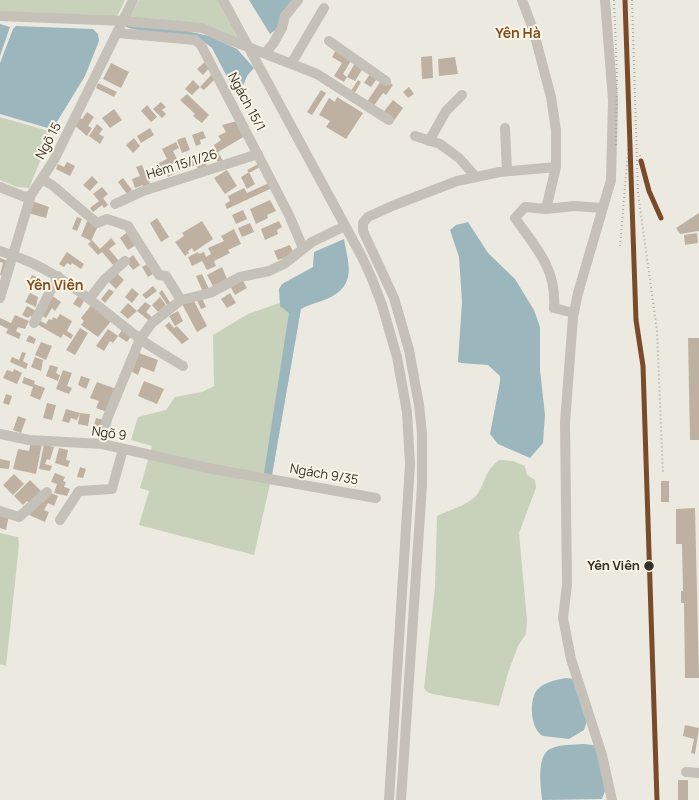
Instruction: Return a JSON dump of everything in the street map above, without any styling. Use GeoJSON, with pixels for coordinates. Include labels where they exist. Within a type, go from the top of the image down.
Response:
{"type":"FeatureCollection","features":[{"type":"Feature","properties":{"kind":"street","name":"Ngõ 15"},"geometry":{"type":"LineString","coordinates":[[0,298],[30,195],[54,160],[124,21],[133,0]]}},
{"type":"Feature","properties":{"kind":"street"},"geometry":{"type":"LineString","coordinates":[[223,0],[372,279],[390,330],[408,412],[410,464],[389,800]]}},
{"type":"Feature","properties":{"kind":"street"},"geometry":{"type":"LineString","coordinates":[[265,53],[282,28],[285,16],[298,0]]}},
{"type":"Feature","properties":{"kind":"street"},"geometry":{"type":"LineString","coordinates":[[522,0],[533,28],[551,97],[556,130],[556,167],[546,209]]}},
{"type":"Feature","properties":{"kind":"street"},"geometry":{"type":"LineString","coordinates":[[605,0],[613,100],[611,180],[574,313],[568,363],[565,424],[567,585],[563,618],[571,659],[602,755],[612,800]]}},
{"type":"Feature","properties":{"kind":"street"},"geometry":{"type":"LineString","coordinates":[[291,64],[324,8]]}},
{"type":"Feature","properties":{"kind":"street"},"geometry":{"type":"LineString","coordinates":[[0,16],[124,21],[202,28],[317,74],[390,120]]}},
{"type":"Feature","properties":{"kind":"street","name":"Ngách 15/1"},"geometry":{"type":"LineString","coordinates":[[118,33],[195,40],[201,45],[289,215],[303,248]]}},
{"type":"Feature","properties":{"kind":"street"},"geometry":{"type":"LineString","coordinates":[[329,41],[386,81]]}},
{"type":"Feature","properties":{"kind":"street"},"geometry":{"type":"LineString","coordinates":[[429,141],[446,111],[462,95]]}},
{"type":"Feature","properties":{"kind":"street"},"geometry":{"type":"LineString","coordinates":[[506,128],[507,171]]}},
{"type":"Feature","properties":{"kind":"street"},"geometry":{"type":"LineString","coordinates":[[415,136],[440,144],[459,158],[476,177]]}},
{"type":"Feature","properties":{"kind":"street","name":"Hẻm 15/1/26"},"geometry":{"type":"LineString","coordinates":[[115,204],[143,191],[258,154]]}},
{"type":"Feature","properties":{"kind":"street"},"geometry":{"type":"LineString","coordinates":[[401,800],[422,485],[422,433],[419,405],[403,327],[383,271],[363,231],[363,223],[368,217],[374,214],[457,181],[507,171],[556,167]]}},
{"type":"Feature","properties":{"kind":"street"},"geometry":{"type":"LineString","coordinates":[[42,179],[52,185],[97,223],[107,219],[128,226],[159,275],[166,276],[181,300]]}},
{"type":"Feature","properties":{"kind":"street"},"geometry":{"type":"LineString","coordinates":[[0,187],[25,197],[30,195]]}},
{"type":"Feature","properties":{"kind":"street"},"geometry":{"type":"LineString","coordinates":[[574,313],[554,308],[555,290],[549,268],[515,218],[525,207],[546,209],[574,206],[603,208]]}},
{"type":"Feature","properties":{"kind":"street"},"geometry":{"type":"LineString","coordinates":[[102,444],[107,419],[140,339],[152,323],[181,300],[210,293],[248,275],[269,271],[284,264],[303,248],[344,226]]}},
{"type":"Feature","properties":{"kind":"street"},"geometry":{"type":"LineString","coordinates":[[0,251],[13,255],[58,276],[90,298],[140,339],[183,366]]}},
{"type":"Feature","properties":{"kind":"street"},"geometry":{"type":"LineString","coordinates":[[90,298],[104,280],[125,260]]}},
{"type":"Feature","properties":{"kind":"street"},"geometry":{"type":"LineString","coordinates":[[34,323],[58,276]]}},
{"type":"Feature","properties":{"kind":"street"},"geometry":{"type":"LineString","coordinates":[[390,330],[403,327]]}},
{"type":"Feature","properties":{"kind":"street","name":"Ngõ 9"},"geometry":{"type":"LineString","coordinates":[[0,434],[29,440],[102,444],[213,469],[268,478]]}},
{"type":"Feature","properties":{"kind":"street"},"geometry":{"type":"LineString","coordinates":[[60,520],[79,491],[112,489],[123,449]]}},
{"type":"Feature","properties":{"kind":"street","name":"Ngách 9/35"},"geometry":{"type":"LineString","coordinates":[[268,478],[376,498]]}},
{"type":"Feature","properties":{"kind":"street"},"geometry":{"type":"LineString","coordinates":[[0,512],[19,517],[47,492]]}},
{"type":"Feature","properties":{"kind":"street"},"geometry":{"type":"LineString","coordinates":[[686,772],[699,773]]}},
{"type":"Feature","properties":{"kind":"green space"},"geometry":{"type":"Polygon","coordinates":[[[0,0],[125,0],[117,17],[0,12],[0,0]]]}},
{"type":"Feature","properties":{"kind":"green space"},"geometry":{"type":"Polygon","coordinates":[[[139,0],[218,0],[238,39],[129,19],[139,0]]]}},
{"type":"Feature","properties":{"kind":"green space"},"geometry":{"type":"Polygon","coordinates":[[[0,117],[52,132],[29,188],[17,187],[0,180],[0,117]]]}},
{"type":"Feature","properties":{"kind":"green space"},"geometry":{"type":"Polygon","coordinates":[[[303,295],[272,475],[254,555],[139,525],[149,491],[140,488],[152,446],[131,440],[138,417],[166,410],[175,397],[202,392],[214,386],[213,335],[248,314],[303,295]]]}},
{"type":"Feature","properties":{"kind":"green space"},"geometry":{"type":"Polygon","coordinates":[[[499,460],[513,461],[525,466],[527,475],[535,480],[536,488],[519,533],[527,620],[526,634],[518,646],[508,673],[499,706],[432,694],[427,692],[424,688],[435,587],[437,516],[470,501],[478,493],[488,472],[499,460]]]}},
{"type":"Feature","properties":{"kind":"green space"},"geometry":{"type":"Polygon","coordinates":[[[0,533],[18,537],[19,545],[6,666],[0,664],[0,533]]]}},
{"type":"Feature","properties":{"kind":"water"},"geometry":{"type":"Polygon","coordinates":[[[249,0],[293,0],[278,28],[270,34],[249,0]]]}},
{"type":"Feature","properties":{"kind":"water"},"geometry":{"type":"Polygon","coordinates":[[[0,24],[10,27],[0,56],[0,24]]]}},
{"type":"Feature","properties":{"kind":"water"},"geometry":{"type":"Polygon","coordinates":[[[127,24],[178,29],[209,36],[237,49],[254,68],[247,76],[238,98],[212,48],[203,41],[132,29],[126,27],[127,24]]]}},
{"type":"Feature","properties":{"kind":"water"},"geometry":{"type":"Polygon","coordinates":[[[16,26],[93,29],[98,34],[99,41],[85,76],[55,125],[51,129],[0,114],[0,63],[13,29],[16,26]]]}},
{"type":"Feature","properties":{"kind":"water"},"geometry":{"type":"Polygon","coordinates":[[[468,222],[488,253],[515,279],[534,310],[540,327],[540,370],[545,415],[543,443],[530,458],[498,444],[490,434],[500,376],[488,365],[458,362],[462,302],[459,257],[450,230],[456,225],[468,222]]]}},
{"type":"Feature","properties":{"kind":"water"},"geometry":{"type":"Polygon","coordinates":[[[344,239],[349,272],[345,285],[331,297],[301,309],[272,475],[264,473],[289,313],[280,306],[279,289],[282,284],[313,267],[314,252],[344,239]]]}},
{"type":"Feature","properties":{"kind":"water"},"geometry":{"type":"Polygon","coordinates":[[[566,678],[576,679],[587,721],[584,730],[569,739],[543,736],[535,727],[533,721],[532,707],[534,695],[543,685],[566,678]]]}},
{"type":"Feature","properties":{"kind":"water"},"geometry":{"type":"Polygon","coordinates":[[[584,744],[599,746],[605,791],[602,799],[542,800],[540,773],[543,758],[546,753],[550,749],[558,746],[584,744]]]}},
{"type":"Feature","properties":{"kind":"building"},"geometry":{"type":"Polygon","coordinates":[[[336,50],[352,59],[343,74],[347,77],[344,82],[334,76],[342,63],[332,57],[336,50]]]}},
{"type":"Feature","properties":{"kind":"building"},"geometry":{"type":"Polygon","coordinates":[[[432,56],[433,78],[422,79],[421,57],[432,56]]]}},
{"type":"Feature","properties":{"kind":"building"},"geometry":{"type":"Polygon","coordinates":[[[455,57],[458,74],[439,76],[438,59],[455,57]]]}},
{"type":"Feature","properties":{"kind":"building"},"geometry":{"type":"Polygon","coordinates":[[[206,61],[209,68],[203,75],[197,69],[206,61]]]}},
{"type":"Feature","properties":{"kind":"building"},"geometry":{"type":"Polygon","coordinates":[[[111,63],[129,72],[121,88],[103,79],[111,63]]]}},
{"type":"Feature","properties":{"kind":"building"},"geometry":{"type":"Polygon","coordinates":[[[355,63],[363,68],[355,81],[347,77],[355,63]]]}},
{"type":"Feature","properties":{"kind":"building"},"geometry":{"type":"Polygon","coordinates":[[[372,71],[379,76],[371,87],[364,83],[372,71]]]}},
{"type":"Feature","properties":{"kind":"building"},"geometry":{"type":"Polygon","coordinates":[[[211,75],[215,79],[204,90],[200,87],[211,75]]]}},
{"type":"Feature","properties":{"kind":"building"},"geometry":{"type":"Polygon","coordinates":[[[383,78],[393,85],[386,95],[383,93],[373,107],[366,103],[383,78]]]}},
{"type":"Feature","properties":{"kind":"building"},"geometry":{"type":"Polygon","coordinates":[[[193,80],[200,87],[192,95],[185,89],[193,80]]]}},
{"type":"Feature","properties":{"kind":"building"},"geometry":{"type":"Polygon","coordinates":[[[358,80],[361,82],[353,96],[349,94],[358,80]]]}},
{"type":"Feature","properties":{"kind":"building"},"geometry":{"type":"Polygon","coordinates":[[[98,83],[117,92],[114,97],[96,88],[98,83]]]}},
{"type":"Feature","properties":{"kind":"building"},"geometry":{"type":"Polygon","coordinates":[[[409,87],[414,94],[408,98],[403,92],[409,87]]]}},
{"type":"Feature","properties":{"kind":"building"},"geometry":{"type":"Polygon","coordinates":[[[321,90],[326,93],[312,115],[307,112],[321,90]]]}},
{"type":"Feature","properties":{"kind":"building"},"geometry":{"type":"Polygon","coordinates":[[[187,94],[209,115],[202,123],[193,116],[195,114],[180,100],[187,94]]]}},
{"type":"Feature","properties":{"kind":"building"},"geometry":{"type":"Polygon","coordinates":[[[337,97],[363,113],[346,139],[326,127],[330,121],[319,115],[329,98],[335,102],[337,97]]]}},
{"type":"Feature","properties":{"kind":"building"},"geometry":{"type":"Polygon","coordinates":[[[393,100],[403,108],[393,122],[382,114],[393,100]]]}},
{"type":"Feature","properties":{"kind":"building"},"geometry":{"type":"Polygon","coordinates":[[[161,102],[166,107],[162,110],[166,114],[162,118],[153,109],[161,102]]]}},
{"type":"Feature","properties":{"kind":"building"},"geometry":{"type":"Polygon","coordinates":[[[147,105],[157,117],[151,122],[141,111],[147,105]]]}},
{"type":"Feature","properties":{"kind":"building"},"geometry":{"type":"Polygon","coordinates":[[[114,109],[122,120],[110,128],[102,118],[114,109]]]}},
{"type":"Feature","properties":{"kind":"building"},"geometry":{"type":"Polygon","coordinates":[[[87,112],[94,117],[88,126],[92,128],[87,136],[73,124],[78,117],[82,119],[87,112]]]}},
{"type":"Feature","properties":{"kind":"building"},"geometry":{"type":"Polygon","coordinates":[[[237,121],[245,136],[218,152],[223,161],[219,164],[212,152],[216,150],[214,145],[221,140],[218,136],[226,132],[222,125],[237,121]]]}},
{"type":"Feature","properties":{"kind":"building"},"geometry":{"type":"Polygon","coordinates":[[[97,124],[103,129],[99,134],[104,137],[100,144],[89,136],[97,124]]]}},
{"type":"Feature","properties":{"kind":"building"},"geometry":{"type":"Polygon","coordinates":[[[150,128],[154,135],[141,143],[137,136],[150,128]]]}},
{"type":"Feature","properties":{"kind":"building"},"geometry":{"type":"Polygon","coordinates":[[[203,131],[206,138],[200,140],[201,144],[196,146],[192,135],[203,131]]]}},
{"type":"Feature","properties":{"kind":"building"},"geometry":{"type":"Polygon","coordinates":[[[185,137],[190,150],[182,153],[177,140],[185,137]]]}},
{"type":"Feature","properties":{"kind":"building"},"geometry":{"type":"Polygon","coordinates":[[[134,138],[140,146],[133,153],[126,145],[134,138]]]}},
{"type":"Feature","properties":{"kind":"building"},"geometry":{"type":"Polygon","coordinates":[[[176,142],[179,148],[173,151],[178,161],[170,165],[175,173],[168,177],[164,168],[157,172],[153,166],[167,159],[162,149],[176,142]]]}},
{"type":"Feature","properties":{"kind":"building"},"geometry":{"type":"Polygon","coordinates":[[[203,153],[208,169],[199,172],[196,165],[178,172],[175,163],[203,153]]]}},
{"type":"Feature","properties":{"kind":"building"},"geometry":{"type":"Polygon","coordinates":[[[67,162],[75,166],[70,176],[56,169],[58,164],[64,167],[67,162]]]}},
{"type":"Feature","properties":{"kind":"building"},"geometry":{"type":"Polygon","coordinates":[[[260,163],[262,166],[249,173],[247,170],[260,163]]]}},
{"type":"Feature","properties":{"kind":"building"},"geometry":{"type":"Polygon","coordinates":[[[142,165],[151,186],[144,189],[143,185],[135,188],[132,179],[140,176],[136,167],[142,165]]]}},
{"type":"Feature","properties":{"kind":"building"},"geometry":{"type":"Polygon","coordinates":[[[227,170],[237,186],[225,194],[214,178],[227,170]]]}},
{"type":"Feature","properties":{"kind":"building"},"geometry":{"type":"Polygon","coordinates":[[[249,172],[255,184],[247,189],[241,177],[249,172]]]}},
{"type":"Feature","properties":{"kind":"building"},"geometry":{"type":"Polygon","coordinates":[[[92,176],[98,182],[90,191],[83,185],[92,176]]]}},
{"type":"Feature","properties":{"kind":"building"},"geometry":{"type":"Polygon","coordinates":[[[123,178],[132,190],[127,194],[118,182],[123,178]]]}},
{"type":"Feature","properties":{"kind":"building"},"geometry":{"type":"Polygon","coordinates":[[[269,183],[272,188],[227,209],[225,204],[230,201],[228,196],[244,188],[247,193],[269,183]]]}},
{"type":"Feature","properties":{"kind":"building"},"geometry":{"type":"Polygon","coordinates":[[[102,187],[108,194],[103,198],[108,205],[104,208],[102,205],[93,212],[90,208],[99,201],[93,194],[102,187]]]}},
{"type":"Feature","properties":{"kind":"building"},"geometry":{"type":"Polygon","coordinates":[[[270,200],[276,211],[267,215],[268,218],[256,224],[250,209],[270,200]]]}},
{"type":"Feature","properties":{"kind":"building"},"geometry":{"type":"Polygon","coordinates":[[[32,201],[49,207],[46,218],[28,213],[32,201]]]}},
{"type":"Feature","properties":{"kind":"building"},"geometry":{"type":"Polygon","coordinates":[[[243,210],[247,219],[236,224],[232,215],[243,210]]]}},
{"type":"Feature","properties":{"kind":"building"},"geometry":{"type":"Polygon","coordinates":[[[699,213],[699,231],[680,234],[676,228],[699,213]]]}},
{"type":"Feature","properties":{"kind":"building"},"geometry":{"type":"Polygon","coordinates":[[[77,217],[82,219],[77,231],[72,229],[77,217]]]}},
{"type":"Feature","properties":{"kind":"building"},"geometry":{"type":"Polygon","coordinates":[[[157,218],[169,237],[161,242],[150,223],[157,218]]]}},
{"type":"Feature","properties":{"kind":"building"},"geometry":{"type":"Polygon","coordinates":[[[88,219],[99,224],[91,241],[81,236],[88,219]]]}},
{"type":"Feature","properties":{"kind":"building"},"geometry":{"type":"Polygon","coordinates":[[[202,221],[213,239],[194,252],[192,248],[185,256],[175,242],[184,236],[182,233],[202,221]]]}},
{"type":"Feature","properties":{"kind":"building"},"geometry":{"type":"Polygon","coordinates":[[[279,221],[282,227],[277,230],[278,234],[265,240],[261,229],[279,221]]]}},
{"type":"Feature","properties":{"kind":"building"},"geometry":{"type":"Polygon","coordinates":[[[250,223],[254,232],[242,237],[238,228],[250,223]]]}},
{"type":"Feature","properties":{"kind":"building"},"geometry":{"type":"Polygon","coordinates":[[[234,229],[241,244],[228,250],[230,253],[214,261],[216,266],[207,270],[202,261],[192,266],[188,257],[198,252],[199,254],[204,252],[206,257],[211,254],[208,248],[224,241],[221,236],[234,229]]]}},
{"type":"Feature","properties":{"kind":"building"},"geometry":{"type":"Polygon","coordinates":[[[130,230],[139,243],[128,250],[120,238],[130,230]]]}},
{"type":"Feature","properties":{"kind":"building"},"geometry":{"type":"Polygon","coordinates":[[[697,233],[698,243],[685,245],[684,235],[697,233]]]}},
{"type":"Feature","properties":{"kind":"building"},"geometry":{"type":"Polygon","coordinates":[[[111,238],[116,244],[109,249],[119,261],[114,266],[102,252],[98,255],[88,244],[92,240],[100,249],[111,238]]]}},
{"type":"Feature","properties":{"kind":"building"},"geometry":{"type":"Polygon","coordinates":[[[290,245],[294,254],[278,260],[274,251],[290,245]]]}},
{"type":"Feature","properties":{"kind":"building"},"geometry":{"type":"Polygon","coordinates":[[[67,252],[84,264],[81,269],[72,263],[71,265],[67,263],[64,267],[59,264],[67,252]]]}},
{"type":"Feature","properties":{"kind":"building"},"geometry":{"type":"Polygon","coordinates":[[[133,255],[140,265],[133,270],[126,261],[133,255]]]}},
{"type":"Feature","properties":{"kind":"building"},"geometry":{"type":"Polygon","coordinates":[[[0,258],[8,261],[7,277],[0,275],[3,263],[0,262],[0,258]]]}},
{"type":"Feature","properties":{"kind":"building"},"geometry":{"type":"Polygon","coordinates":[[[151,262],[157,271],[148,277],[142,267],[151,262]]]}},
{"type":"Feature","properties":{"kind":"building"},"geometry":{"type":"Polygon","coordinates":[[[222,267],[227,279],[213,286],[207,275],[222,267]]]}},
{"type":"Feature","properties":{"kind":"building"},"geometry":{"type":"Polygon","coordinates":[[[117,273],[124,280],[116,289],[109,282],[117,273]]]}},
{"type":"Feature","properties":{"kind":"building"},"geometry":{"type":"Polygon","coordinates":[[[202,274],[209,289],[203,292],[196,276],[202,274]]]}},
{"type":"Feature","properties":{"kind":"building"},"geometry":{"type":"Polygon","coordinates":[[[32,275],[39,278],[36,286],[28,283],[32,275]]]}},
{"type":"Feature","properties":{"kind":"building"},"geometry":{"type":"Polygon","coordinates":[[[242,279],[247,288],[235,295],[230,286],[242,279]]]}},
{"type":"Feature","properties":{"kind":"building"},"geometry":{"type":"Polygon","coordinates":[[[153,286],[157,291],[146,299],[142,295],[153,286]]]}},
{"type":"Feature","properties":{"kind":"building"},"geometry":{"type":"Polygon","coordinates":[[[132,288],[139,294],[132,303],[125,297],[132,288]]]}},
{"type":"Feature","properties":{"kind":"building"},"geometry":{"type":"Polygon","coordinates":[[[109,289],[114,292],[105,303],[101,299],[109,289]]]}},
{"type":"Feature","properties":{"kind":"building"},"geometry":{"type":"Polygon","coordinates":[[[162,290],[171,304],[168,306],[159,293],[162,290]]]}},
{"type":"Feature","properties":{"kind":"building"},"geometry":{"type":"Polygon","coordinates":[[[30,293],[38,297],[36,307],[25,302],[30,293]]]}},
{"type":"Feature","properties":{"kind":"building"},"geometry":{"type":"Polygon","coordinates":[[[80,293],[86,297],[80,308],[73,304],[80,293]]]}},
{"type":"Feature","properties":{"kind":"building"},"geometry":{"type":"Polygon","coordinates":[[[230,293],[236,303],[227,308],[221,299],[230,293]]]}},
{"type":"Feature","properties":{"kind":"building"},"geometry":{"type":"Polygon","coordinates":[[[51,295],[61,302],[55,311],[52,308],[46,318],[39,314],[51,295]]]}},
{"type":"Feature","properties":{"kind":"building"},"geometry":{"type":"Polygon","coordinates":[[[160,297],[166,305],[158,312],[152,305],[160,297]]]}},
{"type":"Feature","properties":{"kind":"building"},"geometry":{"type":"Polygon","coordinates":[[[202,298],[206,307],[201,309],[197,300],[202,298]]]}},
{"type":"Feature","properties":{"kind":"building"},"geometry":{"type":"Polygon","coordinates":[[[193,299],[207,326],[197,332],[182,304],[193,299]]]}},
{"type":"Feature","properties":{"kind":"building"},"geometry":{"type":"Polygon","coordinates":[[[145,302],[151,306],[146,312],[155,320],[152,323],[137,311],[145,302]]]}},
{"type":"Feature","properties":{"kind":"building"},"geometry":{"type":"Polygon","coordinates":[[[93,303],[112,320],[98,337],[81,325],[84,321],[81,318],[93,303]]]}},
{"type":"Feature","properties":{"kind":"building"},"geometry":{"type":"Polygon","coordinates":[[[128,303],[137,311],[128,319],[120,312],[128,303]]]}},
{"type":"Feature","properties":{"kind":"building"},"geometry":{"type":"Polygon","coordinates":[[[27,306],[38,312],[35,318],[30,316],[28,318],[22,315],[27,306]]]}},
{"type":"Feature","properties":{"kind":"building"},"geometry":{"type":"Polygon","coordinates":[[[178,311],[183,321],[175,326],[169,316],[178,311]]]}},
{"type":"Feature","properties":{"kind":"building"},"geometry":{"type":"Polygon","coordinates":[[[60,314],[72,321],[67,331],[73,335],[71,339],[63,334],[61,338],[35,323],[37,319],[46,324],[49,319],[52,320],[53,317],[57,319],[60,314]]]}},
{"type":"Feature","properties":{"kind":"building"},"geometry":{"type":"Polygon","coordinates":[[[15,315],[29,321],[25,329],[18,327],[16,331],[21,334],[19,339],[6,333],[8,329],[0,325],[0,318],[11,323],[15,315]]]}},
{"type":"Feature","properties":{"kind":"building"},"geometry":{"type":"Polygon","coordinates":[[[169,322],[174,328],[177,326],[189,339],[182,344],[165,326],[169,322]]]}},
{"type":"Feature","properties":{"kind":"building"},"geometry":{"type":"Polygon","coordinates":[[[124,327],[133,334],[127,342],[118,336],[124,327]]]}},
{"type":"Feature","properties":{"kind":"building"},"geometry":{"type":"Polygon","coordinates":[[[80,328],[88,333],[75,355],[66,350],[80,328]]]}},
{"type":"Feature","properties":{"kind":"building"},"geometry":{"type":"Polygon","coordinates":[[[108,329],[118,336],[113,343],[110,341],[104,351],[96,346],[108,329]]]}},
{"type":"Feature","properties":{"kind":"building"},"geometry":{"type":"Polygon","coordinates":[[[29,335],[36,339],[34,344],[26,341],[29,335]]]}},
{"type":"Feature","properties":{"kind":"building"},"geometry":{"type":"Polygon","coordinates":[[[688,338],[699,338],[699,440],[690,440],[688,338]]]}},
{"type":"Feature","properties":{"kind":"building"},"geometry":{"type":"Polygon","coordinates":[[[41,342],[52,346],[46,360],[35,355],[41,342]]]}},
{"type":"Feature","properties":{"kind":"building"},"geometry":{"type":"Polygon","coordinates":[[[22,352],[26,353],[23,361],[28,364],[26,369],[10,362],[12,357],[19,360],[22,352]]]}},
{"type":"Feature","properties":{"kind":"building"},"geometry":{"type":"Polygon","coordinates":[[[139,353],[158,360],[154,372],[141,367],[138,375],[132,372],[139,353]]]}},
{"type":"Feature","properties":{"kind":"building"},"geometry":{"type":"Polygon","coordinates":[[[35,357],[43,360],[41,371],[31,367],[35,357]]]}},
{"type":"Feature","properties":{"kind":"building"},"geometry":{"type":"Polygon","coordinates":[[[50,365],[58,367],[56,373],[60,375],[58,381],[46,376],[50,365]]]}},
{"type":"Feature","properties":{"kind":"building"},"geometry":{"type":"Polygon","coordinates":[[[14,369],[22,373],[17,384],[3,378],[7,370],[13,372],[14,369]]]}},
{"type":"Feature","properties":{"kind":"building"},"geometry":{"type":"Polygon","coordinates":[[[63,370],[72,373],[67,386],[72,388],[69,394],[56,389],[63,370]]]}},
{"type":"Feature","properties":{"kind":"building"},"geometry":{"type":"Polygon","coordinates":[[[81,376],[90,379],[86,389],[78,385],[81,376]]]}},
{"type":"Feature","properties":{"kind":"building"},"geometry":{"type":"Polygon","coordinates":[[[24,377],[35,381],[34,384],[45,388],[40,400],[30,396],[33,387],[22,383],[24,377]]]}},
{"type":"Feature","properties":{"kind":"building"},"geometry":{"type":"Polygon","coordinates":[[[144,381],[164,389],[157,404],[138,396],[144,381]]]}},
{"type":"Feature","properties":{"kind":"building"},"geometry":{"type":"Polygon","coordinates":[[[97,382],[119,390],[110,413],[96,408],[99,401],[90,398],[97,382]]]}},
{"type":"Feature","properties":{"kind":"building"},"geometry":{"type":"Polygon","coordinates":[[[6,394],[12,396],[9,405],[3,403],[6,394]]]}},
{"type":"Feature","properties":{"kind":"building"},"geometry":{"type":"Polygon","coordinates":[[[47,403],[56,405],[52,420],[43,418],[47,403]]]}},
{"type":"Feature","properties":{"kind":"building"},"geometry":{"type":"Polygon","coordinates":[[[66,409],[80,413],[77,420],[71,418],[69,423],[62,421],[66,409]]]}},
{"type":"Feature","properties":{"kind":"building"},"geometry":{"type":"Polygon","coordinates":[[[80,413],[90,414],[88,426],[78,424],[80,413]]]}},
{"type":"Feature","properties":{"kind":"building"},"geometry":{"type":"Polygon","coordinates":[[[18,416],[26,419],[21,433],[13,430],[18,416]]]}},
{"type":"Feature","properties":{"kind":"building"},"geometry":{"type":"Polygon","coordinates":[[[96,418],[104,420],[101,431],[93,429],[96,418]]]}},
{"type":"Feature","properties":{"kind":"building"},"geometry":{"type":"Polygon","coordinates":[[[31,442],[42,444],[36,474],[13,469],[18,449],[29,451],[31,442]]]}},
{"type":"Feature","properties":{"kind":"building"},"geometry":{"type":"Polygon","coordinates":[[[44,444],[54,447],[50,460],[47,459],[45,464],[52,466],[50,471],[39,469],[44,444]]]}},
{"type":"Feature","properties":{"kind":"building"},"geometry":{"type":"Polygon","coordinates":[[[59,448],[68,450],[66,460],[70,461],[68,467],[55,463],[59,448]]]}},
{"type":"Feature","properties":{"kind":"building"},"geometry":{"type":"Polygon","coordinates":[[[0,459],[10,461],[9,469],[0,468],[0,459]]]}},
{"type":"Feature","properties":{"kind":"building"},"geometry":{"type":"Polygon","coordinates":[[[80,467],[86,469],[83,478],[77,477],[80,467]]]}},
{"type":"Feature","properties":{"kind":"building"},"geometry":{"type":"Polygon","coordinates":[[[55,473],[65,477],[63,481],[66,482],[64,487],[70,489],[67,496],[54,493],[57,484],[51,482],[55,473]]]}},
{"type":"Feature","properties":{"kind":"building"},"geometry":{"type":"Polygon","coordinates":[[[14,474],[24,484],[13,495],[3,485],[14,474]]]}},
{"type":"Feature","properties":{"kind":"building"},"geometry":{"type":"Polygon","coordinates":[[[30,480],[43,493],[31,505],[27,501],[23,505],[14,496],[30,480]]]}},
{"type":"Feature","properties":{"kind":"building"},"geometry":{"type":"Polygon","coordinates":[[[661,481],[669,481],[669,502],[661,502],[661,481]]]}},
{"type":"Feature","properties":{"kind":"building"},"geometry":{"type":"Polygon","coordinates":[[[48,492],[58,496],[54,506],[48,503],[44,510],[49,512],[45,522],[29,515],[40,500],[44,502],[48,492]]]}},
{"type":"Feature","properties":{"kind":"building"},"geometry":{"type":"Polygon","coordinates":[[[695,508],[699,678],[685,678],[684,603],[681,603],[681,591],[683,591],[682,544],[676,544],[676,509],[695,508]]]}},
{"type":"Feature","properties":{"kind":"building"},"geometry":{"type":"Polygon","coordinates":[[[0,513],[9,515],[6,530],[0,528],[0,513]]]}},
{"type":"Feature","properties":{"kind":"building"},"geometry":{"type":"Polygon","coordinates":[[[685,725],[699,728],[695,754],[691,753],[694,739],[683,736],[685,725]]]}},
{"type":"Feature","properties":{"kind":"building"},"geometry":{"type":"Polygon","coordinates":[[[678,780],[688,780],[688,800],[678,800],[678,780]]]}},
{"type":"Feature","properties":{"kind":"railway"},"geometry":{"type":"LineString","coordinates":[[614,0],[617,75],[616,147]]}},
{"type":"Feature","properties":{"kind":"railway"},"geometry":{"type":"LineString","coordinates":[[632,0],[638,193],[657,331],[663,474]]}},
{"type":"Feature","properties":{"kind":"railway"},"geometry":{"type":"LineString","coordinates":[[620,246],[629,140]]}},
{"type":"Feature","properties":{"kind":"railway"},"geometry":{"type":"LineString","coordinates":[[640,155],[649,191],[661,218]]}},
{"type":"Feature","properties":{"kind":"transit line"},"geometry":{"type":"LineString","coordinates":[[625,0],[636,320],[643,366],[657,800]]}},
{"type":"Feature","properties":{"kind":"transit line"},"geometry":{"type":"LineString","coordinates":[[641,161],[649,191],[661,218]]}},
{"type":"Feature","properties":{"kind":"place","name":"Yên Viên"},"geometry":{"type":"Point","coordinates":[649,566]}},
{"type":"Feature","properties":{"kind":"district","name":"Yên Hà"},"geometry":{"type":"Point","coordinates":[518,34]}},
{"type":"Feature","properties":{"kind":"district","name":"Yên Viên"},"geometry":{"type":"Point","coordinates":[55,286]}}]}
